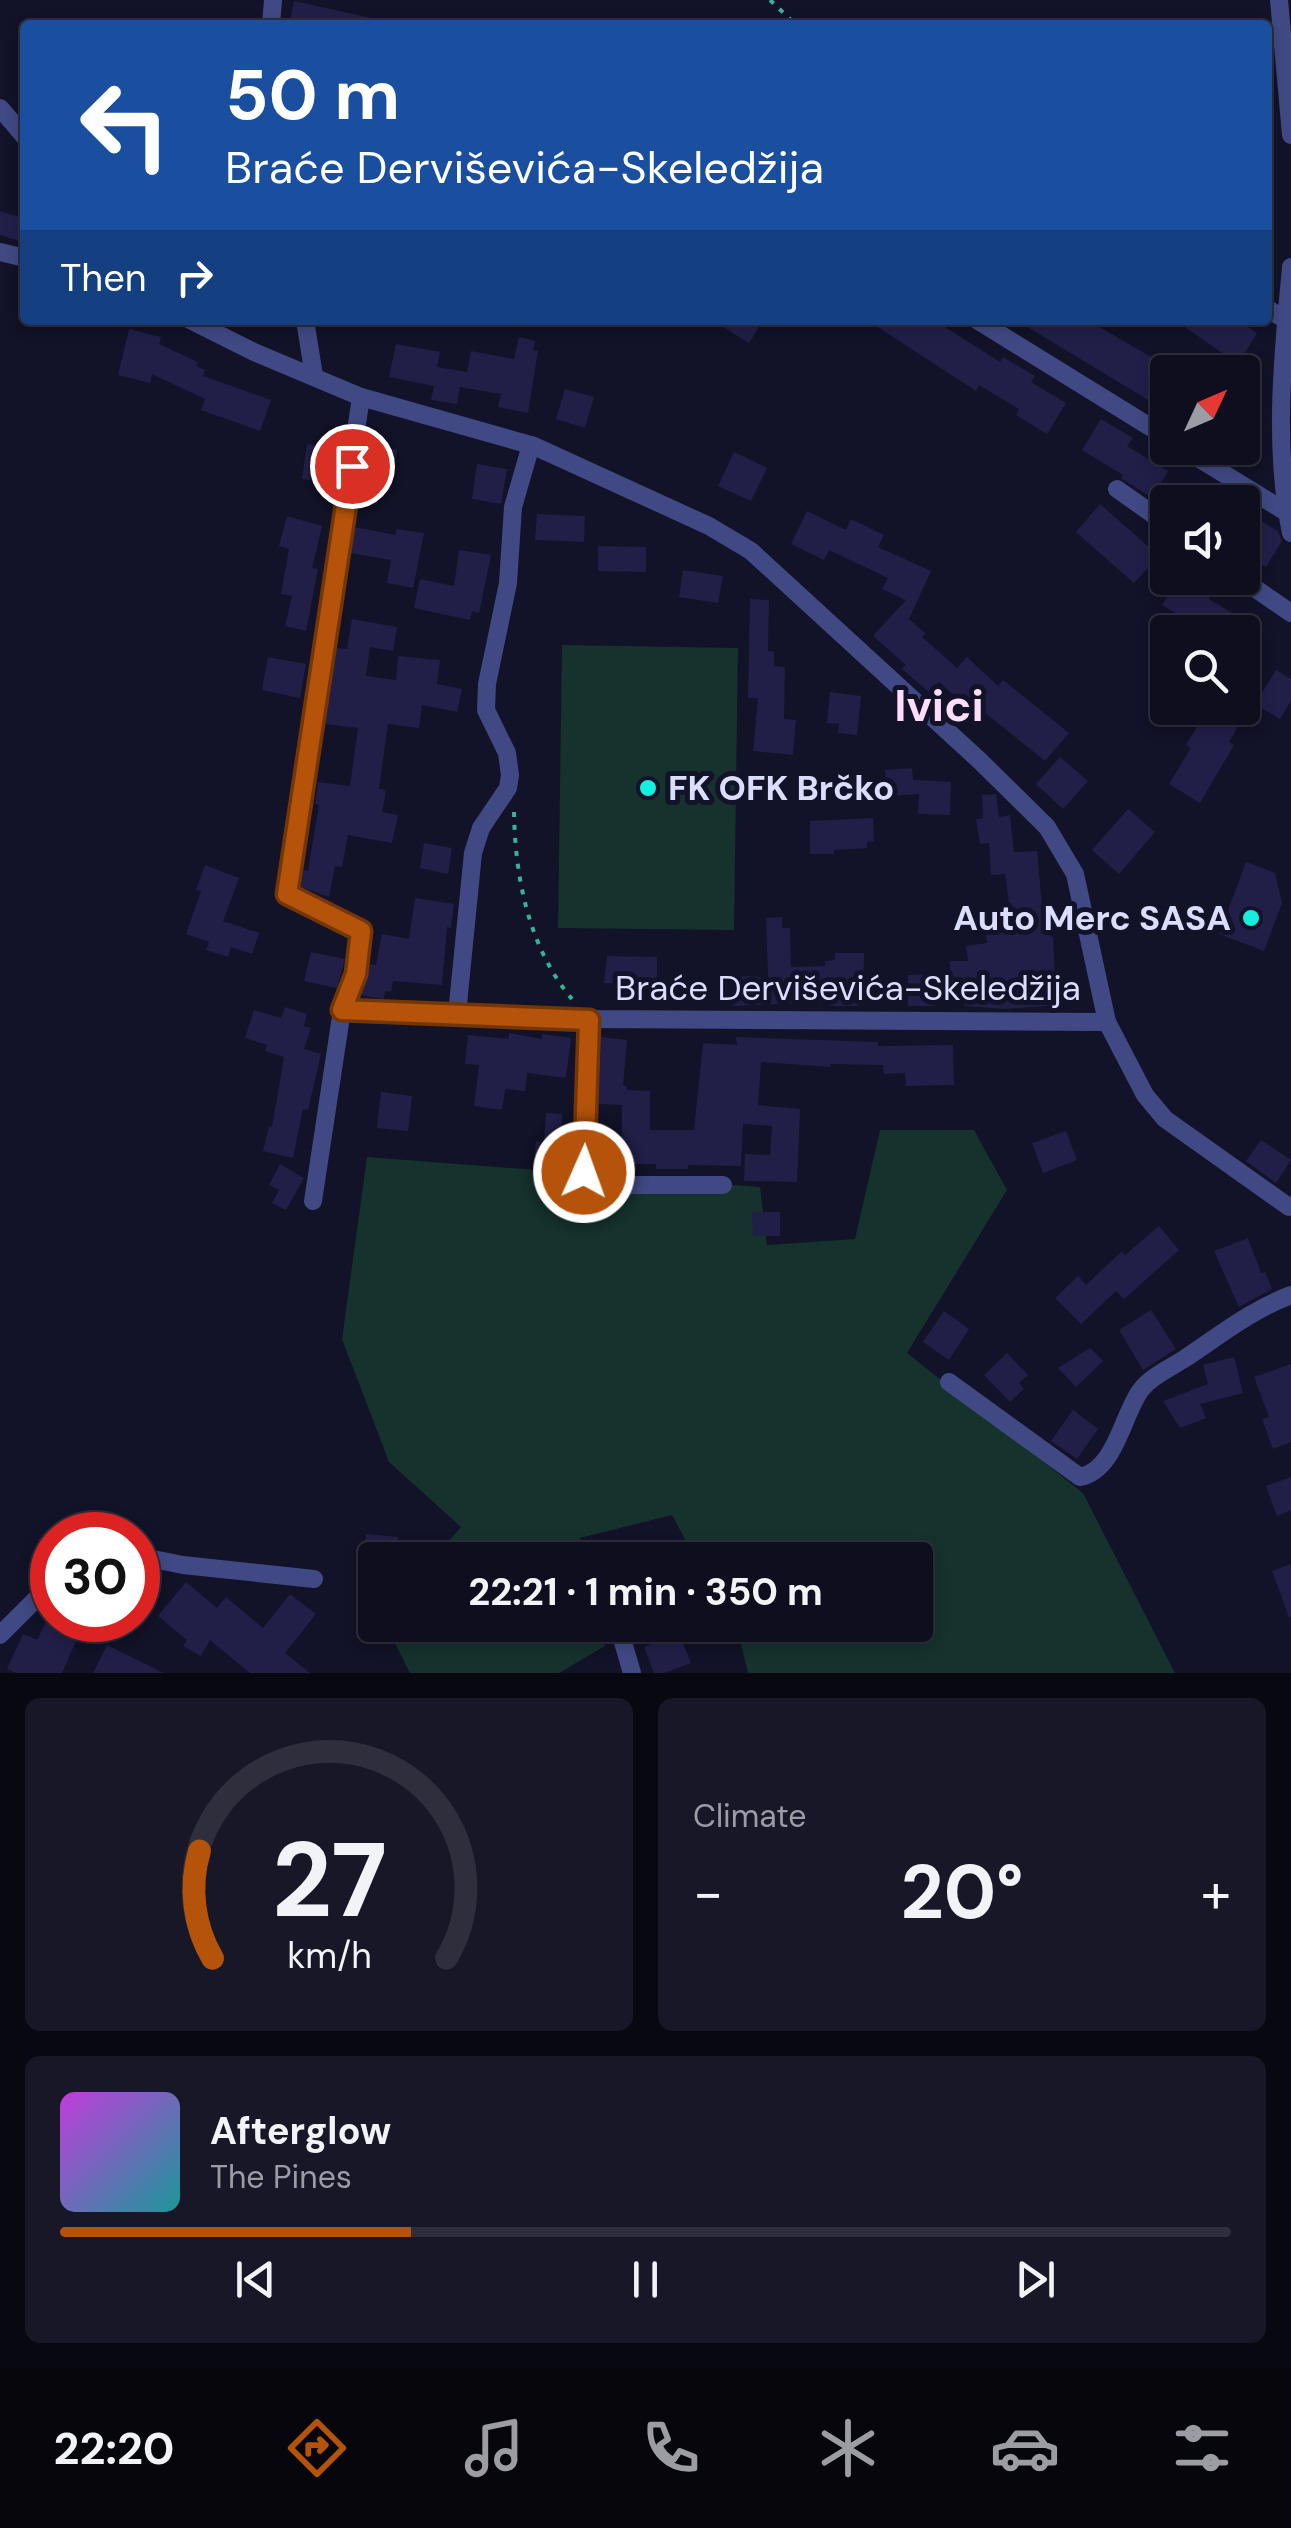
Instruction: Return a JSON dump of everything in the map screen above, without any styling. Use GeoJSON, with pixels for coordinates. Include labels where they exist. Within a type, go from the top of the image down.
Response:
{"type":"FeatureCollection","features":[{"type":"Feature","properties":{"kind":"street"},"geometry":{"type":"LineString","coordinates":[[1279,0],[1291,135]]}},
{"type":"Feature","properties":{"kind":"street"},"geometry":{"type":"LineString","coordinates":[[0,108],[20,130]]}},
{"type":"Feature","properties":{"kind":"street"},"geometry":{"type":"LineString","coordinates":[[1291,268],[1281,386],[1291,533]]}},
{"type":"Feature","properties":{"kind":"street"},"geometry":{"type":"LineString","coordinates":[[200,325],[361,396],[532,445],[709,526],[752,551],[1047,828],[1075,874],[1107,1022],[1146,1095],[1165,1119],[1290,1207]]}},
{"type":"Feature","properties":{"kind":"street"},"geometry":{"type":"LineString","coordinates":[[307,325],[314,376]]}},
{"type":"Feature","properties":{"kind":"street"},"geometry":{"type":"LineString","coordinates":[[985,325],[1150,427]]}},
{"type":"Feature","properties":{"kind":"street"},"geometry":{"type":"LineString","coordinates":[[313,1200],[342,1010],[356,974],[361,931],[287,894],[361,396]]}},
{"type":"Feature","properties":{"kind":"street"},"geometry":{"type":"LineString","coordinates":[[457,1014],[473,853],[481,828],[508,788],[510,764],[486,710],[487,684],[508,584],[512,507],[532,445]]}},
{"type":"Feature","properties":{"kind":"street"},"geometry":{"type":"LineString","coordinates":[[1210,465],[1289,514]]}},
{"type":"Feature","properties":{"kind":"street"},"geometry":{"type":"LineString","coordinates":[[1117,489],[1150,512]]}},
{"type":"Feature","properties":{"kind":"street"},"geometry":{"type":"LineString","coordinates":[[1260,591],[1291,612]]}},
{"type":"Feature","properties":{"kind":"street","name":"Braće Derviševića-Skeledžija"},"geometry":{"type":"LineString","coordinates":[[342,1010],[589,1020],[1107,1022]]}},
{"type":"Feature","properties":{"kind":"street","name":"Braće Derviševića-Skeledžija"},"geometry":{"type":"LineString","coordinates":[[589,1020],[584,1167],[587,1178],[599,1185],[723,1185]]}},
{"type":"Feature","properties":{"kind":"street"},"geometry":{"type":"LineString","coordinates":[[949,1382],[1080,1477],[1090,1475],[1112,1448],[1141,1388],[1218,1334],[1291,1295]]}},
{"type":"Feature","properties":{"kind":"street"},"geometry":{"type":"LineString","coordinates":[[160,1560],[314,1579]]}},
{"type":"Feature","properties":{"kind":"street"},"geometry":{"type":"LineString","coordinates":[[0,1635],[30,1605]]}},
{"type":"Feature","properties":{"kind":"street"},"geometry":{"type":"LineString","coordinates":[[623,1642],[632,1673]]}},
{"type":"Feature","properties":{"kind":"path"},"geometry":{"type":"LineString","coordinates":[[770,0],[792,20]]}},
{"type":"Feature","properties":{"kind":"path"},"geometry":{"type":"LineString","coordinates":[[508,788],[514,806],[529,923],[548,966],[589,1020]]}},
{"type":"Feature","properties":{"kind":"green space","name":"FK OFK Brčko"},"geometry":{"type":"Polygon","coordinates":[[[562,645],[738,648],[734,930],[558,928],[562,645]]]}},
{"type":"Feature","properties":{"kind":"green space"},"geometry":{"type":"Polygon","coordinates":[[[880,1130],[974,1130],[1007,1190],[907,1353],[1083,1493],[1175,1673],[748,1673],[740,1642],[933,1642],[933,1542],[686,1542],[672,1515],[580,1538],[581,1542],[448,1542],[461,1527],[389,1462],[342,1339],[367,1157],[760,1187],[767,1245],[855,1239],[880,1130]]]}},
{"type":"Feature","properties":{"kind":"green space"},"geometry":{"type":"Polygon","coordinates":[[[394,1642],[604,1642],[605,1646],[559,1673],[410,1673],[394,1642]]]}},
{"type":"Feature","properties":{"kind":"building"},"geometry":{"type":"Polygon","coordinates":[[[294,1],[376,19],[376,20],[290,20],[294,1]]]}},
{"type":"Feature","properties":{"kind":"building"},"geometry":{"type":"Polygon","coordinates":[[[0,211],[20,217],[19,241],[0,235],[0,211]]]}},
{"type":"Feature","properties":{"kind":"building"},"geometry":{"type":"Polygon","coordinates":[[[720,325],[760,325],[749,343],[720,325]]]}},
{"type":"Feature","properties":{"kind":"building"},"geometry":{"type":"Polygon","coordinates":[[[875,325],[942,325],[1000,362],[1003,357],[1035,376],[1031,382],[1066,403],[1047,434],[1016,415],[1019,409],[979,385],[976,391],[875,325]]]}},
{"type":"Feature","properties":{"kind":"building"},"geometry":{"type":"Polygon","coordinates":[[[1024,325],[1096,325],[1150,357],[1150,401],[1024,325]]]}},
{"type":"Feature","properties":{"kind":"building"},"geometry":{"type":"Polygon","coordinates":[[[1182,325],[1245,325],[1257,333],[1244,355],[1225,355],[1182,325]]]}},
{"type":"Feature","properties":{"kind":"building"},"geometry":{"type":"Polygon","coordinates":[[[129,329],[161,337],[159,344],[198,362],[196,366],[205,370],[203,376],[271,400],[260,431],[201,410],[205,399],[152,374],[150,383],[118,375],[129,329]]]}},
{"type":"Feature","properties":{"kind":"building"},"geometry":{"type":"Polygon","coordinates":[[[519,337],[535,341],[533,350],[538,351],[528,413],[498,407],[501,394],[460,387],[457,404],[431,400],[434,386],[389,377],[396,344],[440,352],[437,367],[467,372],[471,351],[514,359],[519,337]]]}},
{"type":"Feature","properties":{"kind":"building"},"geometry":{"type":"Polygon","coordinates":[[[565,389],[594,397],[585,428],[556,419],[565,389]]]}},
{"type":"Feature","properties":{"kind":"building"},"geometry":{"type":"Polygon","coordinates":[[[1101,419],[1133,438],[1127,446],[1150,460],[1150,465],[1168,471],[1160,485],[1150,485],[1150,497],[1082,450],[1101,419]]]}},
{"type":"Feature","properties":{"kind":"building"},"geometry":{"type":"Polygon","coordinates":[[[307,444],[334,448],[329,483],[302,479],[307,444]]]}},
{"type":"Feature","properties":{"kind":"building"},"geometry":{"type":"Polygon","coordinates":[[[366,445],[397,450],[393,474],[363,469],[366,445]]]}},
{"type":"Feature","properties":{"kind":"building"},"geometry":{"type":"Polygon","coordinates":[[[734,452],[767,468],[751,501],[718,486],[734,452]]]}},
{"type":"Feature","properties":{"kind":"building"},"geometry":{"type":"Polygon","coordinates":[[[477,464],[507,469],[501,504],[472,499],[477,464]]]}},
{"type":"Feature","properties":{"kind":"building"},"geometry":{"type":"Polygon","coordinates":[[[1100,504],[1150,548],[1150,566],[1134,583],[1076,532],[1100,504]]]}},
{"type":"Feature","properties":{"kind":"building"},"geometry":{"type":"Polygon","coordinates":[[[807,511],[846,530],[851,519],[884,535],[878,547],[931,571],[909,619],[925,633],[922,637],[957,668],[967,657],[998,686],[1003,680],[1069,733],[1045,761],[974,704],[970,710],[939,682],[930,693],[902,669],[906,665],[873,636],[906,600],[882,589],[888,578],[829,550],[824,560],[791,544],[807,511]]]}},
{"type":"Feature","properties":{"kind":"building"},"geometry":{"type":"Polygon","coordinates":[[[537,514],[585,516],[584,542],[535,540],[537,514]]]}},
{"type":"Feature","properties":{"kind":"building"},"geometry":{"type":"Polygon","coordinates":[[[287,516],[322,526],[312,568],[318,569],[306,631],[285,626],[292,596],[281,594],[289,549],[279,546],[287,516]]]}},
{"type":"Feature","properties":{"kind":"building"},"geometry":{"type":"Polygon","coordinates":[[[1260,520],[1278,531],[1282,541],[1266,567],[1260,564],[1260,520]]]}},
{"type":"Feature","properties":{"kind":"building"},"geometry":{"type":"Polygon","coordinates":[[[354,527],[396,535],[396,529],[424,533],[413,588],[387,583],[391,560],[350,553],[354,527]]]}},
{"type":"Feature","properties":{"kind":"building"},"geometry":{"type":"Polygon","coordinates":[[[598,546],[646,547],[646,572],[598,571],[598,546]]]}},
{"type":"Feature","properties":{"kind":"building"},"geometry":{"type":"Polygon","coordinates":[[[459,550],[491,555],[479,613],[472,611],[470,620],[414,608],[420,579],[454,586],[459,550]]]}},
{"type":"Feature","properties":{"kind":"building"},"geometry":{"type":"Polygon","coordinates":[[[683,570],[723,576],[718,603],[679,597],[683,570]]]}},
{"type":"Feature","properties":{"kind":"building"},"geometry":{"type":"Polygon","coordinates":[[[1168,595],[1212,595],[1209,599],[1236,615],[1179,615],[1162,605],[1168,595]]]}},
{"type":"Feature","properties":{"kind":"building"},"geometry":{"type":"Polygon","coordinates":[[[750,599],[769,600],[768,651],[774,652],[774,666],[785,667],[784,719],[796,720],[793,755],[753,751],[758,698],[748,698],[750,599]]]}},
{"type":"Feature","properties":{"kind":"building"},"geometry":{"type":"Polygon","coordinates":[[[352,619],[397,627],[393,651],[370,647],[366,676],[396,680],[398,656],[440,660],[437,684],[462,689],[457,712],[422,705],[419,728],[388,724],[379,789],[386,790],[382,812],[398,815],[392,843],[348,835],[342,867],[335,866],[329,897],[301,887],[303,870],[308,871],[319,805],[315,804],[318,782],[350,786],[358,728],[325,724],[336,648],[347,649],[352,619]]]}},
{"type":"Feature","properties":{"kind":"building"},"geometry":{"type":"Polygon","coordinates":[[[268,657],[306,664],[300,698],[262,690],[268,657]]]}},
{"type":"Feature","properties":{"kind":"building"},"geometry":{"type":"Polygon","coordinates":[[[1276,670],[1291,679],[1291,701],[1280,719],[1260,707],[1260,696],[1276,670]]]}},
{"type":"Feature","properties":{"kind":"building"},"geometry":{"type":"Polygon","coordinates":[[[830,692],[861,696],[857,735],[838,733],[839,724],[827,723],[830,692]]]}},
{"type":"Feature","properties":{"kind":"building"},"geometry":{"type":"Polygon","coordinates":[[[1198,725],[1238,725],[1229,742],[1234,745],[1200,803],[1169,784],[1191,748],[1186,745],[1198,725]]]}},
{"type":"Feature","properties":{"kind":"building"},"geometry":{"type":"Polygon","coordinates":[[[1060,757],[1088,781],[1063,809],[1036,784],[1060,757]]]}},
{"type":"Feature","properties":{"kind":"building"},"geometry":{"type":"Polygon","coordinates":[[[912,768],[913,780],[951,782],[950,815],[918,814],[919,794],[887,796],[885,770],[912,768]]]}},
{"type":"Feature","properties":{"kind":"building"},"geometry":{"type":"Polygon","coordinates":[[[996,794],[999,817],[1010,815],[1014,852],[1037,851],[1043,917],[1047,916],[1050,937],[1053,936],[1056,1005],[1005,1009],[964,1006],[963,989],[934,990],[934,1006],[908,1006],[908,975],[950,974],[950,961],[968,961],[966,946],[987,943],[985,929],[1012,925],[1005,874],[991,875],[989,843],[980,844],[976,819],[983,818],[982,795],[996,794]]]}},
{"type":"Feature","properties":{"kind":"building"},"geometry":{"type":"Polygon","coordinates":[[[1128,809],[1155,832],[1119,874],[1092,850],[1128,809]]]}},
{"type":"Feature","properties":{"kind":"building"},"geometry":{"type":"Polygon","coordinates":[[[873,818],[874,841],[867,842],[867,848],[810,854],[810,821],[873,818]]]}},
{"type":"Feature","properties":{"kind":"building"},"geometry":{"type":"Polygon","coordinates":[[[424,843],[452,848],[448,874],[420,868],[424,843]]]}},
{"type":"Feature","properties":{"kind":"building","name":"Auto Merc SASA"},"geometry":{"type":"Polygon","coordinates":[[[1246,862],[1275,873],[1282,903],[1264,951],[1219,934],[1246,862]]]}},
{"type":"Feature","properties":{"kind":"building"},"geometry":{"type":"Polygon","coordinates":[[[205,865],[239,878],[223,921],[259,933],[252,954],[231,947],[228,957],[206,950],[209,942],[186,934],[201,891],[196,890],[205,865]]]}},
{"type":"Feature","properties":{"kind":"building"},"geometry":{"type":"Polygon","coordinates":[[[415,898],[454,904],[451,928],[447,927],[442,985],[393,981],[391,992],[385,991],[384,999],[361,995],[370,964],[376,965],[382,934],[409,939],[415,898]]]}},
{"type":"Feature","properties":{"kind":"building"},"geometry":{"type":"Polygon","coordinates":[[[782,917],[782,928],[790,928],[791,967],[825,966],[825,961],[835,960],[835,953],[864,953],[863,997],[858,997],[858,1006],[830,1006],[830,1002],[733,1006],[734,976],[768,977],[766,918],[782,917]]]}},
{"type":"Feature","properties":{"kind":"building"},"geometry":{"type":"Polygon","coordinates":[[[311,952],[345,959],[337,988],[304,981],[311,952]]]}},
{"type":"Feature","properties":{"kind":"building"},"geometry":{"type":"Polygon","coordinates":[[[607,956],[657,957],[657,984],[604,983],[607,956]]]}},
{"type":"Feature","properties":{"kind":"building"},"geometry":{"type":"Polygon","coordinates":[[[285,1007],[307,1014],[304,1026],[311,1028],[304,1049],[321,1054],[308,1110],[303,1109],[293,1158],[263,1151],[269,1126],[272,1127],[284,1057],[265,1051],[267,1045],[245,1038],[254,1010],[281,1018],[285,1007]]]}},
{"type":"Feature","properties":{"kind":"building"},"geometry":{"type":"Polygon","coordinates":[[[509,1033],[542,1039],[542,1034],[571,1038],[566,1078],[527,1073],[525,1091],[505,1089],[502,1110],[474,1106],[479,1065],[465,1064],[468,1035],[508,1039],[509,1033]]]}},
{"type":"Feature","properties":{"kind":"building"},"geometry":{"type":"Polygon","coordinates":[[[601,1037],[627,1040],[623,1086],[627,1090],[650,1091],[650,1130],[694,1130],[703,1043],[737,1045],[736,1037],[878,1042],[878,1046],[953,1045],[954,1085],[906,1086],[905,1073],[884,1074],[883,1065],[830,1067],[761,1062],[758,1105],[800,1109],[797,1182],[744,1181],[745,1154],[770,1155],[772,1126],[743,1124],[741,1166],[656,1169],[656,1164],[597,1164],[597,1140],[622,1139],[622,1105],[599,1104],[601,1037]]]}},
{"type":"Feature","properties":{"kind":"building"},"geometry":{"type":"Polygon","coordinates":[[[381,1092],[412,1096],[408,1131],[377,1128],[381,1092]]]}},
{"type":"Feature","properties":{"kind":"building"},"geometry":{"type":"Polygon","coordinates":[[[546,1113],[562,1114],[561,1143],[572,1144],[572,1170],[534,1168],[536,1141],[544,1142],[546,1113]]]}},
{"type":"Feature","properties":{"kind":"building"},"geometry":{"type":"Polygon","coordinates":[[[1066,1131],[1077,1160],[1043,1173],[1032,1143],[1066,1131]]]}},
{"type":"Feature","properties":{"kind":"building"},"geometry":{"type":"Polygon","coordinates":[[[1261,1140],[1291,1160],[1276,1183],[1246,1161],[1261,1140]]]}},
{"type":"Feature","properties":{"kind":"building"},"geometry":{"type":"Polygon","coordinates":[[[280,1164],[304,1178],[286,1210],[272,1203],[279,1190],[269,1185],[280,1164]]]}},
{"type":"Feature","properties":{"kind":"building"},"geometry":{"type":"Polygon","coordinates":[[[752,1212],[780,1212],[780,1236],[753,1236],[752,1212]]]}},
{"type":"Feature","properties":{"kind":"building"},"geometry":{"type":"Polygon","coordinates":[[[1159,1226],[1179,1250],[1124,1299],[1116,1291],[1081,1324],[1055,1298],[1078,1276],[1086,1285],[1122,1251],[1125,1255],[1159,1226]]]}},
{"type":"Feature","properties":{"kind":"building"},"geometry":{"type":"Polygon","coordinates":[[[1248,1238],[1261,1273],[1265,1272],[1272,1289],[1239,1307],[1214,1251],[1248,1238]]]}},
{"type":"Feature","properties":{"kind":"building"},"geometry":{"type":"Polygon","coordinates":[[[1151,1310],[1176,1349],[1143,1370],[1119,1330],[1151,1310]]]}},
{"type":"Feature","properties":{"kind":"building"},"geometry":{"type":"Polygon","coordinates":[[[944,1311],[969,1329],[949,1360],[923,1342],[944,1311]]]}},
{"type":"Feature","properties":{"kind":"building"},"geometry":{"type":"Polygon","coordinates":[[[1090,1348],[1103,1361],[1076,1387],[1058,1368],[1090,1348]]]}},
{"type":"Feature","properties":{"kind":"building"},"geometry":{"type":"Polygon","coordinates":[[[1007,1353],[1028,1375],[1019,1383],[1024,1389],[1010,1402],[984,1375],[1007,1353]]]}},
{"type":"Feature","properties":{"kind":"building"},"geometry":{"type":"Polygon","coordinates":[[[1234,1357],[1243,1393],[1200,1404],[1206,1418],[1180,1428],[1163,1401],[1208,1384],[1203,1365],[1234,1357]]]}},
{"type":"Feature","properties":{"kind":"building"},"geometry":{"type":"Polygon","coordinates":[[[1291,1364],[1291,1442],[1273,1449],[1262,1419],[1269,1417],[1254,1377],[1291,1364]]]}},
{"type":"Feature","properties":{"kind":"building"},"geometry":{"type":"Polygon","coordinates":[[[1073,1410],[1098,1429],[1077,1459],[1051,1441],[1073,1410]]]}},
{"type":"Feature","properties":{"kind":"building"},"geometry":{"type":"Polygon","coordinates":[[[1291,1477],[1291,1510],[1277,1516],[1266,1486],[1291,1477]]]}},
{"type":"Feature","properties":{"kind":"building"},"geometry":{"type":"Polygon","coordinates":[[[366,1534],[398,1537],[398,1542],[365,1542],[366,1534]]]}},
{"type":"Feature","properties":{"kind":"building"},"geometry":{"type":"Polygon","coordinates":[[[1291,1564],[1291,1617],[1289,1617],[1272,1571],[1291,1564]]]}},
{"type":"Feature","properties":{"kind":"building"},"geometry":{"type":"Polygon","coordinates":[[[186,1582],[217,1608],[226,1597],[263,1628],[290,1594],[316,1614],[285,1653],[310,1673],[250,1673],[210,1640],[201,1656],[183,1646],[187,1640],[160,1614],[186,1582]]]}},
{"type":"Feature","properties":{"kind":"building"},"geometry":{"type":"Polygon","coordinates":[[[23,1634],[30,1637],[30,1642],[75,1642],[62,1673],[16,1673],[7,1669],[23,1634]]]}},
{"type":"Feature","properties":{"kind":"building"},"geometry":{"type":"Polygon","coordinates":[[[656,1642],[683,1642],[691,1663],[654,1673],[644,1647],[656,1642]]]}},
{"type":"Feature","properties":{"kind":"building"},"geometry":{"type":"Polygon","coordinates":[[[107,1645],[164,1673],[93,1673],[107,1645]]]}},
{"type":"Feature","properties":{"kind":"place","name":"FK OFK Brčko"},"geometry":{"type":"Point","coordinates":[648,788]}},
{"type":"Feature","properties":{"kind":"place","name":"Auto Merc SASA"},"geometry":{"type":"Point","coordinates":[1251,918]}},
{"type":"Feature","properties":{"kind":"district","name":"Ivici"},"geometry":{"type":"Point","coordinates":[939,705]}},
{"type":"Feature","properties":{"kind":"route"},"geometry":{"type":"LineString","coordinates":[[352,466],[287,894],[361,931],[356,974],[342,1010],[589,1020],[584,1172]]}}]}
